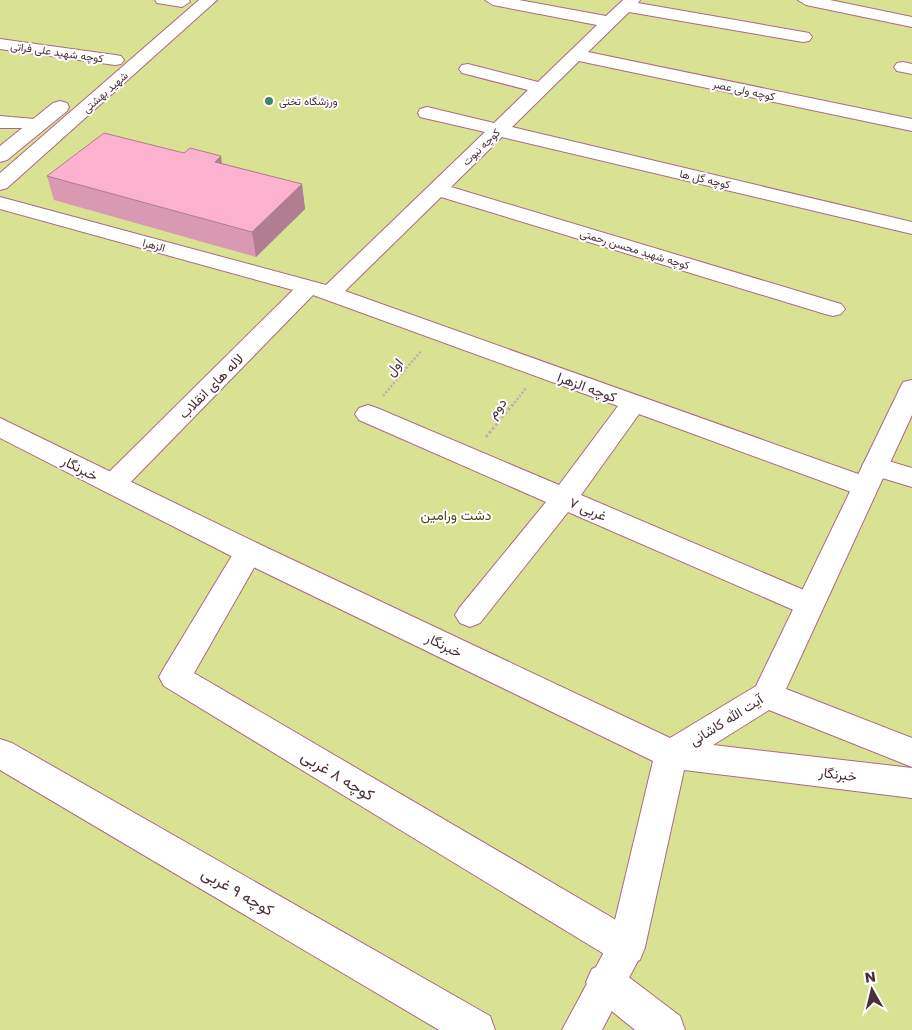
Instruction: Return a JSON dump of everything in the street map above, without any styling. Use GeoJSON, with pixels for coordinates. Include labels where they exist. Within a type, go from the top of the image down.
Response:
{"type":"FeatureCollection","features":[{"type":"Feature","properties":{"kind":"street"},"geometry":{"type":"LineString","coordinates":[[163,0],[183,1]]}},
{"type":"Feature","properties":{"kind":"street","name":"شهید بهشتی"},"geometry":{"type":"LineString","coordinates":[[0,184],[209,0]]}},
{"type":"Feature","properties":{"kind":"street"},"geometry":{"type":"LineString","coordinates":[[493,0],[609,22]]}},
{"type":"Feature","properties":{"kind":"street"},"geometry":{"type":"LineString","coordinates":[[806,0],[912,22]]}},
{"type":"Feature","properties":{"kind":"street","name":"شهید بهشتی"},"geometry":{"type":"LineString","coordinates":[[100,73],[183,1]]}},
{"type":"Feature","properties":{"kind":"street"},"geometry":{"type":"LineString","coordinates":[[628,3],[803,37]]}},
{"type":"Feature","properties":{"kind":"street","name":"کوچه نبوت"},"geometry":{"type":"LineString","coordinates":[[319,290],[437,189],[628,3]]}},
{"type":"Feature","properties":{"kind":"street","name":"کوچه شهید علی فراتی"},"geometry":{"type":"LineString","coordinates":[[0,44],[115,60]]}},
{"type":"Feature","properties":{"kind":"street","name":"کوچه ولی عصر"},"geometry":{"type":"LineString","coordinates":[[576,54],[912,125]]}},
{"type":"Feature","properties":{"kind":"street"},"geometry":{"type":"LineString","coordinates":[[468,69],[542,88]]}},
{"type":"Feature","properties":{"kind":"street","name":"شهید بهشتی"},"geometry":{"type":"LineString","coordinates":[[0,156],[77,92]]}},
{"type":"Feature","properties":{"kind":"street","name":"کوچه گل ها"},"geometry":{"type":"LineString","coordinates":[[427,113],[912,228]]}},
{"type":"Feature","properties":{"kind":"street"},"geometry":{"type":"LineString","coordinates":[[0,122],[39,124]]}},
{"type":"Feature","properties":{"kind":"street","name":"کوچه شهید محسن رحمتی"},"geometry":{"type":"LineString","coordinates":[[437,189],[833,309]]}},
{"type":"Feature","properties":{"kind":"street","name":"الزهرا"},"geometry":{"type":"LineString","coordinates":[[0,203],[319,290]]}},
{"type":"Feature","properties":{"kind":"street","name":"کوچه الزهرا"},"geometry":{"type":"LineString","coordinates":[[319,290],[633,404],[870,477],[912,478]]}},
{"type":"Feature","properties":{"kind":"street","name":"لاله های انقلاب"},"geometry":{"type":"LineString","coordinates":[[114,484],[319,290]]}},
{"type":"Feature","properties":{"kind":"street","name":"آیت الله کاشانی"},"geometry":{"type":"LineString","coordinates":[[671,754],[767,694],[912,388]]}},
{"type":"Feature","properties":{"kind":"street"},"geometry":{"type":"LineString","coordinates":[[470,615],[563,499],[633,404]]}},
{"type":"Feature","properties":{"kind":"street","name":"۷ غربی"},"geometry":{"type":"LineString","coordinates":[[368,414],[808,604]]}},
{"type":"Feature","properties":{"kind":"street","name":"خبرنگار"},"geometry":{"type":"LineString","coordinates":[[0,427],[249,552],[671,754],[912,783]]}},
{"type":"Feature","properties":{"kind":"street","name":"کوچه ۸ غربی"},"geometry":{"type":"LineString","coordinates":[[249,552],[174,678],[627,946]]}},
{"type":"Feature","properties":{"kind":"street"},"geometry":{"type":"LineString","coordinates":[[767,694],[912,753]]}},
{"type":"Feature","properties":{"kind":"street","name":"کوچه ۹ غربی"},"geometry":{"type":"LineString","coordinates":[[0,753],[476,1030]]}},
{"type":"Feature","properties":{"kind":"street"},"geometry":{"type":"LineString","coordinates":[[581,1030],[605,982],[627,946],[671,754]]}},
{"type":"Feature","properties":{"kind":"street"},"geometry":{"type":"LineString","coordinates":[[605,982],[666,1030]]}},
{"type":"Feature","properties":{"kind":"path","name":"اول"},"geometry":{"type":"LineString","coordinates":[[368,414],[436,333]]}},
{"type":"Feature","properties":{"kind":"path","name":"دوم"},"geometry":{"type":"LineString","coordinates":[[469,458],[540,370]]}},
{"type":"Feature","properties":{"kind":"green space","name":"دشت ورامین"},"geometry":{"type":"Polygon","coordinates":[[[0,0],[912,0],[912,1030],[0,1030],[0,0]]]}},
{"type":"Feature","properties":{"kind":"building"},"geometry":{"type":"Polygon","coordinates":[[[104,133],[184,153],[190,148],[221,156],[215,162],[302,184],[252,232],[47,176],[104,133]]]}},
{"type":"Feature","properties":{"kind":"place","name":"ورزشگاه تختی"},"geometry":{"type":"Point","coordinates":[269,101]}}]}
